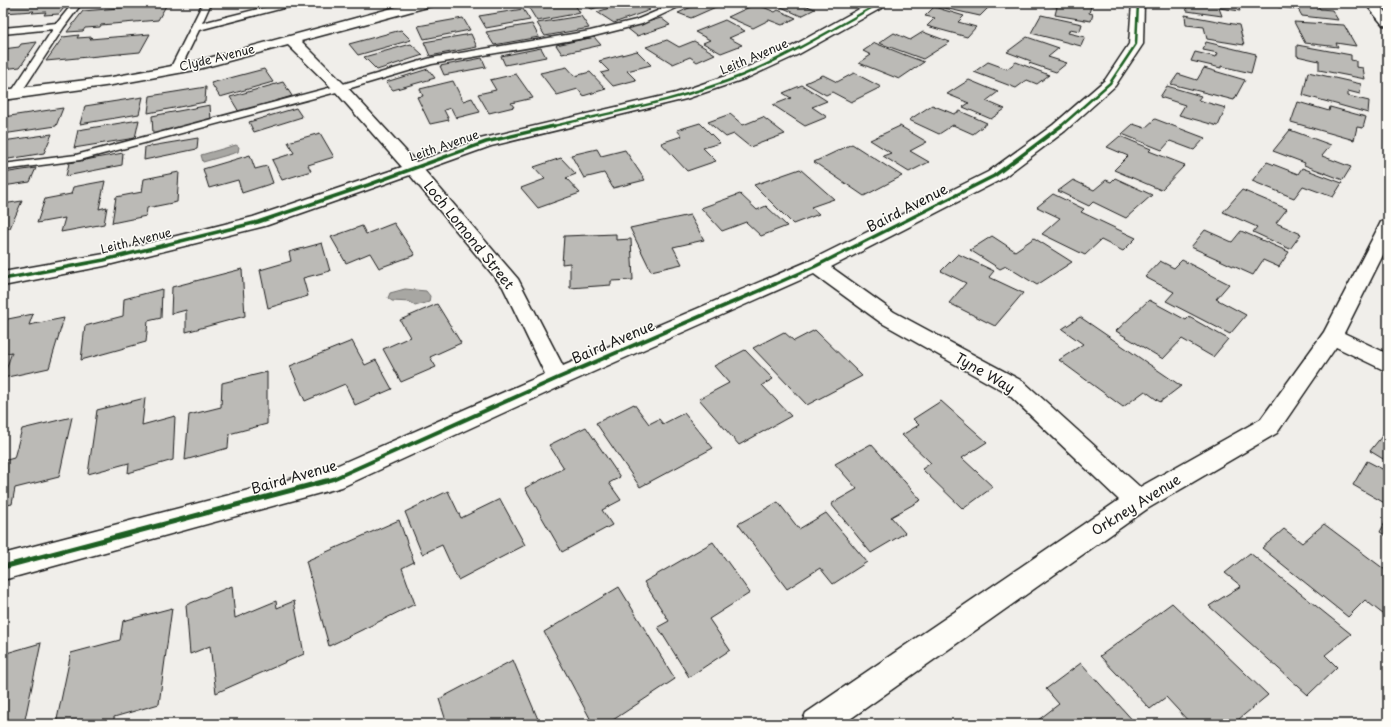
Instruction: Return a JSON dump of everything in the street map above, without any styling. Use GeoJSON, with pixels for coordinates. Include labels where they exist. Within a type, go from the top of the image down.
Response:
{"type":"FeatureCollection","features":[{"type":"Feature","properties":{"kind":"street","name":"Clyde Avenue"},"geometry":{"type":"LineString","coordinates":[[9,94],[112,80],[195,66],[426,3]]}},
{"type":"Feature","properties":{"kind":"street","name":"Leith Avenue"},"geometry":{"type":"LineString","coordinates":[[3,279],[104,260],[258,222],[368,185],[486,142],[681,96],[742,74],[794,51],[880,3]]}},
{"type":"Feature","properties":{"kind":"street","name":"Baird Avenue"},"geometry":{"type":"LineString","coordinates":[[3,567],[333,479],[558,378],[816,266],[994,176],[1059,128],[1110,83],[1136,44],[1138,3]]}},
{"type":"Feature","properties":{"kind":"street"},"geometry":{"type":"LineString","coordinates":[[1371,3],[1388,22]]}},
{"type":"Feature","properties":{"kind":"street","name":"Loch Lomond Street"},"geometry":{"type":"LineString","coordinates":[[290,39],[340,88],[413,168],[511,284],[558,378]]}},
{"type":"Feature","properties":{"kind":"street","name":"Orkney Avenue"},"geometry":{"type":"LineString","coordinates":[[817,724],[1138,501],[1269,426],[1332,336],[1388,226]]}},
{"type":"Feature","properties":{"kind":"street","name":"Tyne Way"},"geometry":{"type":"LineString","coordinates":[[816,266],[887,317],[1016,388],[1138,501]]}},
{"type":"Feature","properties":{"kind":"street"},"geometry":{"type":"LineString","coordinates":[[1332,336],[1388,364]]}},
{"type":"Feature","properties":{"kind":"lane"},"geometry":{"type":"LineString","coordinates":[[9,94],[78,3]]}},
{"type":"Feature","properties":{"kind":"lane"},"geometry":{"type":"LineString","coordinates":[[175,69],[207,3]]}},
{"type":"Feature","properties":{"kind":"lane"},"geometry":{"type":"LineString","coordinates":[[194,28],[292,3]]}},
{"type":"Feature","properties":{"kind":"lane"},"geometry":{"type":"LineString","coordinates":[[3,167],[76,158],[340,88],[431,60],[590,34],[639,22],[683,3]]}},
{"type":"Feature","properties":{"kind":"lane"},"geometry":{"type":"LineString","coordinates":[[3,31],[60,26]]}},
{"type":"Feature","properties":{"kind":"shaded area"},"geometry":{"type":"Polygon","coordinates":[[[236,145],[239,147],[238,152],[203,162],[201,155],[236,145]]]}},
{"type":"Feature","properties":{"kind":"shaded area"},"geometry":{"type":"Polygon","coordinates":[[[405,289],[426,291],[430,296],[429,302],[415,306],[410,302],[392,301],[388,298],[390,293],[405,289]]]}},
{"type":"Feature","properties":{"kind":"building"},"geometry":{"type":"Polygon","coordinates":[[[3,3],[68,3],[59,14],[44,15],[46,12],[32,13],[34,11],[3,13],[3,3]]]}},
{"type":"Feature","properties":{"kind":"building"},"geometry":{"type":"Polygon","coordinates":[[[563,3],[574,3],[580,13],[537,21],[529,8],[563,3]]]}},
{"type":"Feature","properties":{"kind":"building"},"geometry":{"type":"Polygon","coordinates":[[[581,3],[611,3],[592,9],[581,3]]]}},
{"type":"Feature","properties":{"kind":"building"},"geometry":{"type":"Polygon","coordinates":[[[625,3],[638,3],[650,10],[614,23],[597,12],[625,3]]]}},
{"type":"Feature","properties":{"kind":"building"},"geometry":{"type":"Polygon","coordinates":[[[645,3],[669,3],[654,8],[645,3]]]}},
{"type":"Feature","properties":{"kind":"building"},"geometry":{"type":"Polygon","coordinates":[[[700,3],[711,3],[718,6],[691,18],[678,13],[700,3]]]}},
{"type":"Feature","properties":{"kind":"building"},"geometry":{"type":"Polygon","coordinates":[[[782,3],[814,3],[807,6],[815,9],[801,16],[777,5],[782,3]]]}},
{"type":"Feature","properties":{"kind":"building"},"geometry":{"type":"Polygon","coordinates":[[[938,3],[993,3],[980,16],[935,6],[938,3]]]}},
{"type":"Feature","properties":{"kind":"building"},"geometry":{"type":"Polygon","coordinates":[[[1038,3],[1092,3],[1089,13],[1093,14],[1091,21],[1055,15],[1057,7],[1038,3]]]}},
{"type":"Feature","properties":{"kind":"building"},"geometry":{"type":"Polygon","coordinates":[[[1185,3],[1237,3],[1240,11],[1219,8],[1222,16],[1187,11],[1185,3]]]}},
{"type":"Feature","properties":{"kind":"building"},"geometry":{"type":"Polygon","coordinates":[[[1275,3],[1316,3],[1320,9],[1332,10],[1338,20],[1302,16],[1298,9],[1278,7],[1275,3]]]}},
{"type":"Feature","properties":{"kind":"building"},"geometry":{"type":"Polygon","coordinates":[[[167,4],[158,20],[101,25],[100,27],[85,28],[83,31],[67,32],[83,11],[167,4]]]}},
{"type":"Feature","properties":{"kind":"building"},"geometry":{"type":"Polygon","coordinates":[[[756,4],[775,12],[778,10],[796,18],[782,25],[769,20],[753,28],[728,17],[756,4]]]}},
{"type":"Feature","properties":{"kind":"building"},"geometry":{"type":"Polygon","coordinates":[[[934,7],[964,16],[958,22],[976,27],[967,37],[927,26],[935,18],[925,16],[934,7]]]}},
{"type":"Feature","properties":{"kind":"building"},"geometry":{"type":"Polygon","coordinates":[[[523,9],[530,20],[486,28],[479,16],[523,9]]]}},
{"type":"Feature","properties":{"kind":"building"},"geometry":{"type":"Polygon","coordinates":[[[1041,15],[1082,24],[1080,31],[1070,29],[1068,33],[1085,37],[1081,46],[1031,33],[1041,15]]]}},
{"type":"Feature","properties":{"kind":"building"},"geometry":{"type":"Polygon","coordinates":[[[1185,15],[1239,25],[1244,45],[1207,39],[1204,27],[1186,25],[1185,15]]]}},
{"type":"Feature","properties":{"kind":"building"},"geometry":{"type":"Polygon","coordinates":[[[581,16],[589,28],[545,36],[537,23],[581,16]]]}},
{"type":"Feature","properties":{"kind":"building"},"geometry":{"type":"Polygon","coordinates":[[[463,18],[470,30],[424,39],[418,26],[463,18]]]}},
{"type":"Feature","properties":{"kind":"building"},"geometry":{"type":"Polygon","coordinates":[[[661,18],[670,25],[637,36],[627,28],[661,18]]]}},
{"type":"Feature","properties":{"kind":"building"},"geometry":{"type":"Polygon","coordinates":[[[725,20],[745,31],[729,38],[742,45],[721,53],[703,43],[710,40],[695,32],[725,20]]]}},
{"type":"Feature","properties":{"kind":"building"},"geometry":{"type":"Polygon","coordinates":[[[1294,22],[1344,25],[1356,46],[1336,43],[1338,47],[1305,43],[1294,22]]]}},
{"type":"Feature","properties":{"kind":"building"},"geometry":{"type":"Polygon","coordinates":[[[532,24],[539,37],[494,45],[486,32],[532,24]]]}},
{"type":"Feature","properties":{"kind":"building"},"geometry":{"type":"Polygon","coordinates":[[[401,30],[411,40],[358,55],[349,44],[401,30]]]}},
{"type":"Feature","properties":{"kind":"building"},"geometry":{"type":"Polygon","coordinates":[[[923,32],[950,42],[923,59],[879,43],[894,33],[910,40],[923,32]]]}},
{"type":"Feature","properties":{"kind":"building"},"geometry":{"type":"Polygon","coordinates":[[[150,34],[140,52],[46,61],[63,37],[79,35],[77,38],[92,37],[90,39],[150,34]]]}},
{"type":"Feature","properties":{"kind":"building"},"geometry":{"type":"Polygon","coordinates":[[[471,34],[477,47],[430,56],[424,42],[471,34]]]}},
{"type":"Feature","properties":{"kind":"building"},"geometry":{"type":"Polygon","coordinates":[[[594,37],[601,45],[562,54],[556,45],[594,37]]]}},
{"type":"Feature","properties":{"kind":"building"},"geometry":{"type":"Polygon","coordinates":[[[1027,37],[1059,48],[1048,57],[1067,63],[1056,72],[1029,63],[1031,61],[1007,52],[1027,37]]]}},
{"type":"Feature","properties":{"kind":"building"},"geometry":{"type":"Polygon","coordinates":[[[667,40],[679,47],[694,41],[715,54],[697,62],[690,57],[673,64],[646,47],[667,40]]]}},
{"type":"Feature","properties":{"kind":"building"},"geometry":{"type":"Polygon","coordinates":[[[37,42],[20,67],[3,69],[3,49],[19,47],[21,44],[37,42]]]}},
{"type":"Feature","properties":{"kind":"building"},"geometry":{"type":"Polygon","coordinates":[[[1206,42],[1256,54],[1251,73],[1191,61],[1195,52],[1216,57],[1218,53],[1203,50],[1206,42]]]}},
{"type":"Feature","properties":{"kind":"building"},"geometry":{"type":"Polygon","coordinates":[[[875,43],[924,62],[899,79],[859,63],[871,55],[863,51],[875,43]]]}},
{"type":"Feature","properties":{"kind":"building"},"geometry":{"type":"Polygon","coordinates":[[[411,44],[423,55],[377,70],[364,57],[411,44]]]}},
{"type":"Feature","properties":{"kind":"building"},"geometry":{"type":"Polygon","coordinates":[[[1297,45],[1351,55],[1351,60],[1356,61],[1356,67],[1363,68],[1365,79],[1319,70],[1319,61],[1297,56],[1297,45]]]}},
{"type":"Feature","properties":{"kind":"building"},"geometry":{"type":"Polygon","coordinates":[[[541,48],[546,57],[505,65],[501,56],[541,48]]]}},
{"type":"Feature","properties":{"kind":"building"},"geometry":{"type":"Polygon","coordinates":[[[637,51],[651,65],[627,71],[636,80],[613,86],[601,73],[609,71],[599,61],[637,51]]]}},
{"type":"Feature","properties":{"kind":"building"},"geometry":{"type":"Polygon","coordinates":[[[482,58],[486,67],[444,75],[440,66],[482,58]]]}},
{"type":"Feature","properties":{"kind":"building"},"geometry":{"type":"Polygon","coordinates":[[[988,62],[1007,69],[1016,62],[1049,75],[1037,84],[1027,80],[1016,88],[974,72],[988,62]]]}},
{"type":"Feature","properties":{"kind":"building"},"geometry":{"type":"Polygon","coordinates":[[[567,67],[575,76],[590,72],[606,89],[583,96],[578,89],[557,95],[540,73],[567,67]]]}},
{"type":"Feature","properties":{"kind":"building"},"geometry":{"type":"Polygon","coordinates":[[[1204,68],[1245,80],[1234,100],[1171,84],[1178,74],[1197,80],[1204,68]]]}},
{"type":"Feature","properties":{"kind":"building"},"geometry":{"type":"Polygon","coordinates":[[[264,69],[273,82],[220,97],[211,83],[264,69]]]}},
{"type":"Feature","properties":{"kind":"building"},"geometry":{"type":"Polygon","coordinates":[[[428,69],[435,78],[393,90],[386,82],[428,69]]]}},
{"type":"Feature","properties":{"kind":"building"},"geometry":{"type":"Polygon","coordinates":[[[1308,72],[1361,84],[1360,94],[1348,91],[1348,96],[1369,101],[1368,113],[1303,95],[1308,72]]]}},
{"type":"Feature","properties":{"kind":"building"},"geometry":{"type":"Polygon","coordinates":[[[854,73],[881,87],[851,102],[832,92],[826,95],[805,83],[823,75],[837,82],[854,73]]]}},
{"type":"Feature","properties":{"kind":"building"},"geometry":{"type":"Polygon","coordinates":[[[516,74],[533,98],[511,103],[514,107],[489,113],[478,94],[496,90],[490,80],[516,74]]]}},
{"type":"Feature","properties":{"kind":"building"},"geometry":{"type":"Polygon","coordinates":[[[969,80],[998,92],[986,101],[1005,109],[991,119],[963,107],[969,103],[947,94],[969,80]]]}},
{"type":"Feature","properties":{"kind":"building"},"geometry":{"type":"Polygon","coordinates":[[[453,81],[463,101],[472,98],[480,112],[456,118],[451,108],[444,110],[449,120],[430,124],[417,97],[423,96],[420,89],[453,81]]]}},
{"type":"Feature","properties":{"kind":"building"},"geometry":{"type":"Polygon","coordinates":[[[283,82],[292,96],[239,112],[230,97],[283,82]]]}},
{"type":"Feature","properties":{"kind":"building"},"geometry":{"type":"Polygon","coordinates":[[[802,85],[827,101],[812,107],[827,117],[805,126],[773,105],[791,98],[783,93],[802,85]]]}},
{"type":"Feature","properties":{"kind":"building"},"geometry":{"type":"Polygon","coordinates":[[[1167,86],[1201,96],[1198,100],[1226,108],[1218,126],[1179,115],[1185,105],[1160,97],[1167,86]]]}},
{"type":"Feature","properties":{"kind":"building"},"geometry":{"type":"Polygon","coordinates":[[[206,87],[205,102],[148,113],[150,96],[206,87]]]}},
{"type":"Feature","properties":{"kind":"building"},"geometry":{"type":"Polygon","coordinates":[[[143,97],[139,114],[80,124],[85,106],[143,97]]]}},
{"type":"Feature","properties":{"kind":"building"},"geometry":{"type":"Polygon","coordinates":[[[1298,102],[1329,111],[1330,107],[1366,117],[1363,128],[1357,127],[1354,140],[1291,122],[1298,102]]]}},
{"type":"Feature","properties":{"kind":"building"},"geometry":{"type":"Polygon","coordinates":[[[210,105],[211,121],[153,134],[152,116],[210,105]]]}},
{"type":"Feature","properties":{"kind":"building"},"geometry":{"type":"Polygon","coordinates":[[[932,105],[954,114],[960,111],[987,123],[973,134],[953,125],[939,134],[909,120],[932,105]]]}},
{"type":"Feature","properties":{"kind":"building"},"geometry":{"type":"Polygon","coordinates":[[[63,108],[56,126],[3,134],[3,117],[63,108]]]}},
{"type":"Feature","properties":{"kind":"building"},"geometry":{"type":"Polygon","coordinates":[[[296,108],[302,117],[254,132],[249,122],[296,108]]]}},
{"type":"Feature","properties":{"kind":"building"},"geometry":{"type":"Polygon","coordinates":[[[730,114],[743,125],[763,117],[785,134],[750,147],[734,134],[726,137],[708,122],[730,114]]]}},
{"type":"Feature","properties":{"kind":"building"},"geometry":{"type":"Polygon","coordinates":[[[1155,119],[1205,138],[1194,150],[1170,141],[1162,150],[1122,134],[1133,124],[1145,128],[1155,119]]]}},
{"type":"Feature","properties":{"kind":"building"},"geometry":{"type":"Polygon","coordinates":[[[139,120],[135,138],[74,148],[78,130],[139,120]]]}},
{"type":"Feature","properties":{"kind":"building"},"geometry":{"type":"Polygon","coordinates":[[[700,123],[720,143],[703,148],[716,161],[687,171],[661,143],[682,136],[677,130],[700,123]]]}},
{"type":"Feature","properties":{"kind":"building"},"geometry":{"type":"Polygon","coordinates":[[[900,126],[927,142],[910,151],[929,162],[909,172],[883,156],[891,153],[870,140],[900,126]]]}},
{"type":"Feature","properties":{"kind":"building"},"geometry":{"type":"Polygon","coordinates":[[[1290,130],[1331,145],[1322,156],[1351,167],[1343,180],[1273,151],[1290,130]]]}},
{"type":"Feature","properties":{"kind":"building"},"geometry":{"type":"Polygon","coordinates":[[[320,133],[334,157],[308,165],[311,171],[282,180],[272,160],[294,153],[288,142],[320,133]]]}},
{"type":"Feature","properties":{"kind":"building"},"geometry":{"type":"Polygon","coordinates":[[[52,134],[44,153],[3,160],[3,141],[52,134]]]}},
{"type":"Feature","properties":{"kind":"building"},"geometry":{"type":"Polygon","coordinates":[[[1120,136],[1151,149],[1149,151],[1185,165],[1161,190],[1114,170],[1128,156],[1107,147],[1120,136]]]}},
{"type":"Feature","properties":{"kind":"building"},"geometry":{"type":"Polygon","coordinates":[[[198,138],[197,149],[144,160],[145,147],[198,138]]]}},
{"type":"Feature","properties":{"kind":"building"},"geometry":{"type":"Polygon","coordinates":[[[852,144],[902,176],[864,196],[814,162],[852,144]]]}},
{"type":"Feature","properties":{"kind":"building"},"geometry":{"type":"Polygon","coordinates":[[[597,149],[601,156],[625,150],[645,180],[613,188],[604,173],[584,178],[571,155],[597,149]]]}},
{"type":"Feature","properties":{"kind":"building"},"geometry":{"type":"Polygon","coordinates":[[[123,153],[122,165],[66,176],[69,163],[123,153]]]}},
{"type":"Feature","properties":{"kind":"building"},"geometry":{"type":"Polygon","coordinates":[[[250,155],[255,169],[267,166],[273,183],[242,193],[238,180],[209,188],[203,169],[250,155]]]}},
{"type":"Feature","properties":{"kind":"building"},"geometry":{"type":"Polygon","coordinates":[[[561,158],[576,174],[566,178],[580,193],[538,208],[521,188],[545,179],[534,167],[561,158]]]}},
{"type":"Feature","properties":{"kind":"building"},"geometry":{"type":"Polygon","coordinates":[[[1267,162],[1298,174],[1302,168],[1342,183],[1333,197],[1303,186],[1294,198],[1252,181],[1267,162]]]}},
{"type":"Feature","properties":{"kind":"building"},"geometry":{"type":"Polygon","coordinates":[[[36,168],[30,182],[3,186],[3,173],[36,168]]]}},
{"type":"Feature","properties":{"kind":"building"},"geometry":{"type":"Polygon","coordinates":[[[800,169],[834,199],[811,207],[819,214],[793,224],[754,185],[800,169]]]}},
{"type":"Feature","properties":{"kind":"building"},"geometry":{"type":"Polygon","coordinates":[[[179,172],[177,202],[147,208],[146,216],[112,223],[116,197],[142,192],[144,179],[179,172]]]}},
{"type":"Feature","properties":{"kind":"building"},"geometry":{"type":"Polygon","coordinates":[[[1115,178],[1152,195],[1126,218],[1093,202],[1089,206],[1058,191],[1073,180],[1094,190],[1106,180],[1111,182],[1115,178]]]}},
{"type":"Feature","properties":{"kind":"building"},"geometry":{"type":"Polygon","coordinates":[[[105,181],[99,209],[107,207],[104,224],[61,232],[65,218],[37,223],[45,199],[71,194],[73,187],[105,181]]]}},
{"type":"Feature","properties":{"kind":"building"},"geometry":{"type":"Polygon","coordinates":[[[1242,190],[1287,209],[1276,223],[1301,234],[1290,249],[1253,232],[1257,227],[1223,212],[1242,190]]]}},
{"type":"Feature","properties":{"kind":"building"},"geometry":{"type":"Polygon","coordinates":[[[740,194],[757,210],[766,206],[787,226],[761,236],[746,222],[722,231],[701,208],[740,194]]]}},
{"type":"Feature","properties":{"kind":"building"},"geometry":{"type":"Polygon","coordinates":[[[1053,194],[1084,209],[1081,212],[1136,238],[1123,251],[1101,240],[1085,255],[1042,234],[1060,218],[1037,207],[1053,194]]]}},
{"type":"Feature","properties":{"kind":"building"},"geometry":{"type":"Polygon","coordinates":[[[22,201],[10,228],[3,229],[3,204],[22,201]]]}},
{"type":"Feature","properties":{"kind":"building"},"geometry":{"type":"Polygon","coordinates":[[[690,215],[704,240],[673,247],[682,264],[651,271],[630,228],[690,215]]]}},
{"type":"Feature","properties":{"kind":"building"},"geometry":{"type":"Polygon","coordinates":[[[394,223],[415,255],[379,268],[370,253],[346,263],[331,237],[362,226],[366,234],[394,223]]]}},
{"type":"Feature","properties":{"kind":"building"},"geometry":{"type":"Polygon","coordinates":[[[1205,230],[1232,242],[1241,231],[1289,252],[1279,267],[1263,260],[1253,275],[1191,247],[1205,230]]]}},
{"type":"Feature","properties":{"kind":"building"},"geometry":{"type":"Polygon","coordinates":[[[616,234],[616,240],[631,239],[633,280],[611,281],[611,285],[570,288],[570,263],[562,264],[564,236],[616,234]]]}},
{"type":"Feature","properties":{"kind":"building"},"geometry":{"type":"Polygon","coordinates":[[[992,236],[1015,251],[1034,238],[1072,262],[1037,285],[1006,266],[1000,269],[970,250],[992,236]]]}},
{"type":"Feature","properties":{"kind":"building"},"geometry":{"type":"Polygon","coordinates":[[[322,243],[330,271],[303,278],[308,296],[268,308],[260,270],[291,261],[289,252],[322,243]]]}},
{"type":"Feature","properties":{"kind":"building"},"geometry":{"type":"Polygon","coordinates":[[[958,254],[994,271],[989,277],[1023,293],[995,326],[949,303],[966,283],[941,271],[958,254]]]}},
{"type":"Feature","properties":{"kind":"building"},"geometry":{"type":"Polygon","coordinates":[[[1182,260],[1229,284],[1216,299],[1246,315],[1230,334],[1166,301],[1174,292],[1145,277],[1160,261],[1174,268],[1182,260]]]}},
{"type":"Feature","properties":{"kind":"building"},"geometry":{"type":"Polygon","coordinates":[[[242,269],[245,316],[186,332],[186,310],[171,314],[172,287],[242,269]]]}},
{"type":"Feature","properties":{"kind":"building"},"geometry":{"type":"Polygon","coordinates":[[[162,289],[161,318],[148,321],[146,342],[81,360],[85,326],[123,316],[124,299],[162,289]]]}},
{"type":"Feature","properties":{"kind":"building"},"geometry":{"type":"Polygon","coordinates":[[[1149,300],[1186,320],[1189,317],[1228,339],[1213,357],[1182,339],[1163,359],[1116,331],[1149,300]]]}},
{"type":"Feature","properties":{"kind":"building"},"geometry":{"type":"Polygon","coordinates":[[[437,304],[461,343],[430,357],[436,367],[401,382],[383,349],[410,337],[400,320],[437,304]]]}},
{"type":"Feature","properties":{"kind":"building"},"geometry":{"type":"Polygon","coordinates":[[[33,314],[29,325],[64,318],[49,368],[3,378],[12,352],[3,354],[3,320],[33,314]]]}},
{"type":"Feature","properties":{"kind":"building"},"geometry":{"type":"Polygon","coordinates":[[[1080,317],[1181,386],[1160,402],[1145,391],[1123,407],[1059,360],[1083,344],[1062,329],[1080,317]]]}},
{"type":"Feature","properties":{"kind":"building"},"geometry":{"type":"Polygon","coordinates":[[[815,330],[862,376],[807,405],[753,348],[784,332],[794,341],[815,330]]]}},
{"type":"Feature","properties":{"kind":"building"},"geometry":{"type":"Polygon","coordinates":[[[352,341],[365,365],[376,360],[392,389],[355,405],[345,384],[305,401],[290,366],[352,341]]]}},
{"type":"Feature","properties":{"kind":"building"},"geometry":{"type":"Polygon","coordinates":[[[745,350],[773,379],[762,385],[791,416],[739,445],[699,399],[729,383],[714,366],[745,350]]]}},
{"type":"Feature","properties":{"kind":"building"},"geometry":{"type":"Polygon","coordinates":[[[267,372],[267,424],[229,434],[228,448],[185,460],[189,415],[221,407],[222,383],[267,372]]]}},
{"type":"Feature","properties":{"kind":"building"},"geometry":{"type":"Polygon","coordinates":[[[145,398],[142,425],[175,416],[173,460],[128,473],[129,463],[88,474],[97,410],[145,398]]]}},
{"type":"Feature","properties":{"kind":"building"},"geometry":{"type":"Polygon","coordinates":[[[941,401],[987,442],[962,458],[993,487],[963,509],[922,469],[931,463],[902,435],[919,425],[913,419],[941,401]]]}},
{"type":"Feature","properties":{"kind":"building"},"geometry":{"type":"Polygon","coordinates":[[[634,404],[649,424],[659,419],[663,424],[684,413],[713,448],[640,487],[596,423],[634,404]]]}},
{"type":"Feature","properties":{"kind":"building"},"geometry":{"type":"Polygon","coordinates":[[[72,417],[59,477],[15,488],[12,504],[3,506],[3,461],[14,458],[22,429],[72,417]]]}},
{"type":"Feature","properties":{"kind":"building"},"geometry":{"type":"Polygon","coordinates":[[[586,427],[620,477],[609,483],[621,500],[602,510],[612,525],[562,552],[525,488],[564,468],[549,445],[586,427]]]}},
{"type":"Feature","properties":{"kind":"building"},"geometry":{"type":"Polygon","coordinates":[[[1386,431],[1388,432],[1388,462],[1370,451],[1386,431]]]}},
{"type":"Feature","properties":{"kind":"building"},"geometry":{"type":"Polygon","coordinates":[[[871,444],[921,500],[891,517],[905,533],[871,553],[831,504],[857,489],[835,464],[871,444]]]}},
{"type":"Feature","properties":{"kind":"building"},"geometry":{"type":"Polygon","coordinates":[[[1367,461],[1388,472],[1388,505],[1353,485],[1367,461]]]}},
{"type":"Feature","properties":{"kind":"building"},"geometry":{"type":"Polygon","coordinates":[[[448,491],[461,518],[500,499],[525,545],[458,580],[442,545],[422,554],[405,512],[448,491]]]}},
{"type":"Feature","properties":{"kind":"building"},"geometry":{"type":"Polygon","coordinates":[[[778,502],[799,529],[826,513],[867,562],[833,584],[820,568],[787,589],[738,524],[778,502]]]}},
{"type":"Feature","properties":{"kind":"building"},"geometry":{"type":"Polygon","coordinates":[[[1388,517],[1388,537],[1380,532],[1388,517]]]}},
{"type":"Feature","properties":{"kind":"building"},"geometry":{"type":"Polygon","coordinates":[[[399,520],[414,562],[402,568],[415,604],[329,646],[306,561],[399,520]]]}},
{"type":"Feature","properties":{"kind":"building"},"geometry":{"type":"Polygon","coordinates":[[[1324,524],[1388,572],[1388,618],[1365,600],[1348,617],[1262,548],[1284,529],[1302,543],[1324,524]]]}},
{"type":"Feature","properties":{"kind":"building"},"geometry":{"type":"Polygon","coordinates":[[[713,542],[750,593],[709,619],[730,650],[689,677],[658,627],[669,621],[644,582],[713,542]]]}},
{"type":"Feature","properties":{"kind":"building"},"geometry":{"type":"Polygon","coordinates":[[[1250,553],[1351,634],[1325,655],[1337,667],[1308,695],[1209,606],[1241,586],[1225,573],[1250,553]]]}},
{"type":"Feature","properties":{"kind":"building"},"geometry":{"type":"Polygon","coordinates":[[[232,586],[235,618],[276,601],[277,608],[294,601],[304,654],[216,693],[210,646],[190,654],[186,605],[232,586]]]}},
{"type":"Feature","properties":{"kind":"building"},"geometry":{"type":"Polygon","coordinates":[[[619,587],[675,679],[607,724],[593,724],[544,632],[619,587]]]}},
{"type":"Feature","properties":{"kind":"building"},"geometry":{"type":"Polygon","coordinates":[[[1172,603],[1268,695],[1233,724],[1191,724],[1166,697],[1150,709],[1100,656],[1172,603]]]}},
{"type":"Feature","properties":{"kind":"building"},"geometry":{"type":"Polygon","coordinates":[[[172,608],[159,704],[114,717],[114,724],[56,724],[71,653],[120,640],[123,621],[172,608]]]}},
{"type":"Feature","properties":{"kind":"building"},"geometry":{"type":"Polygon","coordinates":[[[41,643],[24,724],[3,724],[3,654],[41,643]]]}},
{"type":"Feature","properties":{"kind":"building"},"geometry":{"type":"Polygon","coordinates":[[[513,660],[540,724],[447,724],[439,699],[513,660]]]}},
{"type":"Feature","properties":{"kind":"building"},"geometry":{"type":"Polygon","coordinates":[[[1081,663],[1136,724],[1033,724],[1059,704],[1046,689],[1081,663]]]}},
{"type":"Feature","properties":{"kind":"cycle path"},"geometry":{"type":"LineString","coordinates":[[3,279],[104,260],[258,222],[368,185],[486,142],[681,96],[742,75],[794,51],[880,3]]}},
{"type":"Feature","properties":{"kind":"cycle path"},"geometry":{"type":"LineString","coordinates":[[3,567],[333,479],[558,378],[816,266],[994,176],[1059,128],[1110,83],[1136,44],[1138,3]]}}]}
